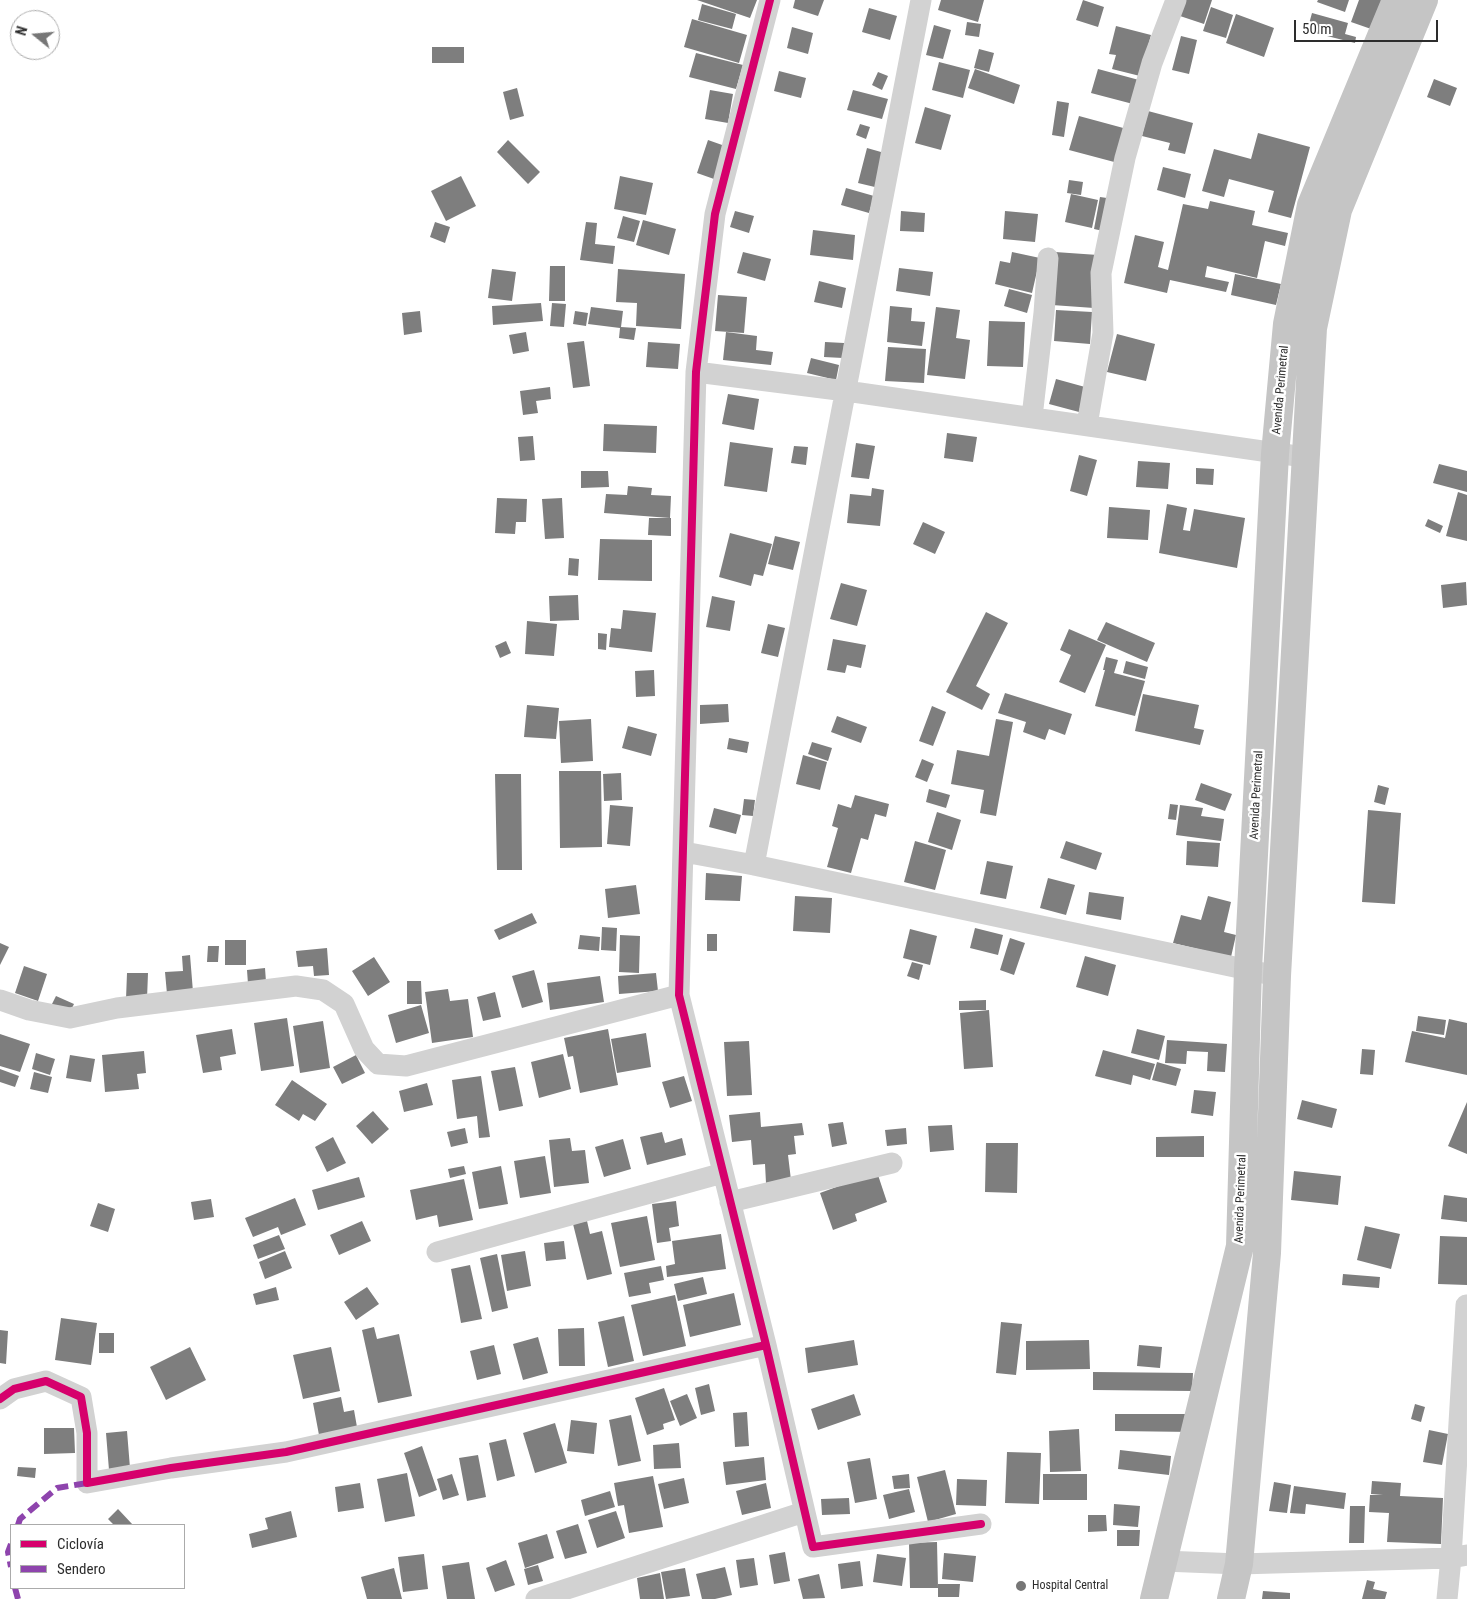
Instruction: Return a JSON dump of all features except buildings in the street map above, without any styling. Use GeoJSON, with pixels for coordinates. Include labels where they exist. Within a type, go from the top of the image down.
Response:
{"type":"FeatureCollection","features":[{"type":"Feature","properties":{"kind":"main road","name":"Avenida Perimetral"},"geometry":{"type":"LineString","coordinates":[[1154,1599],[1240,1246],[1248,969],[1275,454],[1287,324],[1311,205],[1396,0]]}},
{"type":"Feature","properties":{"kind":"main road"},"geometry":{"type":"LineString","coordinates":[[1231,1599],[1239,1564],[1267,1253],[1277,976],[1304,457],[1313,328],[1338,210],[1424,0]]}},
{"type":"Feature","properties":{"kind":"street"},"geometry":{"type":"LineString","coordinates":[[770,0],[715,214],[696,372],[679,995],[766,1345],[813,1547],[981,1524]]}},
{"type":"Feature","properties":{"kind":"street"},"geometry":{"type":"LineString","coordinates":[[754,864],[921,0]]}},
{"type":"Feature","properties":{"kind":"street"},"geometry":{"type":"LineString","coordinates":[[1087,425],[1103,333],[1101,273],[1125,158],[1152,62],[1176,0]]}},
{"type":"Feature","properties":{"kind":"street"},"geometry":{"type":"LineString","coordinates":[[1032,417],[1044,313],[1048,258]]}},
{"type":"Feature","properties":{"kind":"street"},"geometry":{"type":"LineString","coordinates":[[696,372],[1032,417],[1304,457]]}},
{"type":"Feature","properties":{"kind":"street"},"geometry":{"type":"LineString","coordinates":[[684,852],[754,864],[1277,976]]}},
{"type":"Feature","properties":{"kind":"street"},"geometry":{"type":"LineString","coordinates":[[0,1000],[29,1010],[70,1018],[117,1008],[296,986],[324,990],[344,1004],[364,1050],[378,1064],[406,1066],[679,995]]}},
{"type":"Feature","properties":{"kind":"street"},"geometry":{"type":"LineString","coordinates":[[730,1202],[892,1163]]}},
{"type":"Feature","properties":{"kind":"street"},"geometry":{"type":"LineString","coordinates":[[437,1252],[723,1173]]}},
{"type":"Feature","properties":{"kind":"street"},"geometry":{"type":"LineString","coordinates":[[1447,1599],[1459,1556],[1466,1305]]}},
{"type":"Feature","properties":{"kind":"street"},"geometry":{"type":"LineString","coordinates":[[0,1400],[14,1389],[46,1381],[81,1397],[87,1434],[87,1483],[171,1468],[286,1452],[766,1345]]}},
{"type":"Feature","properties":{"kind":"street"},"geometry":{"type":"LineString","coordinates":[[536,1599],[804,1512]]}},
{"type":"Feature","properties":{"kind":"street"},"geometry":{"type":"LineString","coordinates":[[1163,1562],[1239,1564],[1459,1556]]}},
{"type":"Feature","properties":{"kind":"marked path"},"geometry":{"type":"LineString","coordinates":[[18,1524],[20,1519],[57,1488],[87,1483]]}},
{"type":"Feature","properties":{"kind":"marked path"},"geometry":{"type":"LineString","coordinates":[[10,1547],[8,1552],[10,1562]]}},
{"type":"Feature","properties":{"kind":"marked path"},"geometry":{"type":"LineString","coordinates":[[15,1589],[18,1599]]}},
{"type":"Feature","properties":{"kind":"cycle path"},"geometry":{"type":"LineString","coordinates":[[770,0],[715,214],[696,372],[679,995],[766,1345],[813,1547],[981,1524]]}},
{"type":"Feature","properties":{"kind":"cycle path"},"geometry":{"type":"LineString","coordinates":[[0,1399],[14,1389],[46,1381],[81,1397],[87,1433],[87,1483],[171,1468],[286,1452],[766,1345]]}},
{"type":"Feature","properties":{"kind":"place","name":"Hospital Central"},"geometry":{"type":"Point","coordinates":[1021,1586]}}]}
